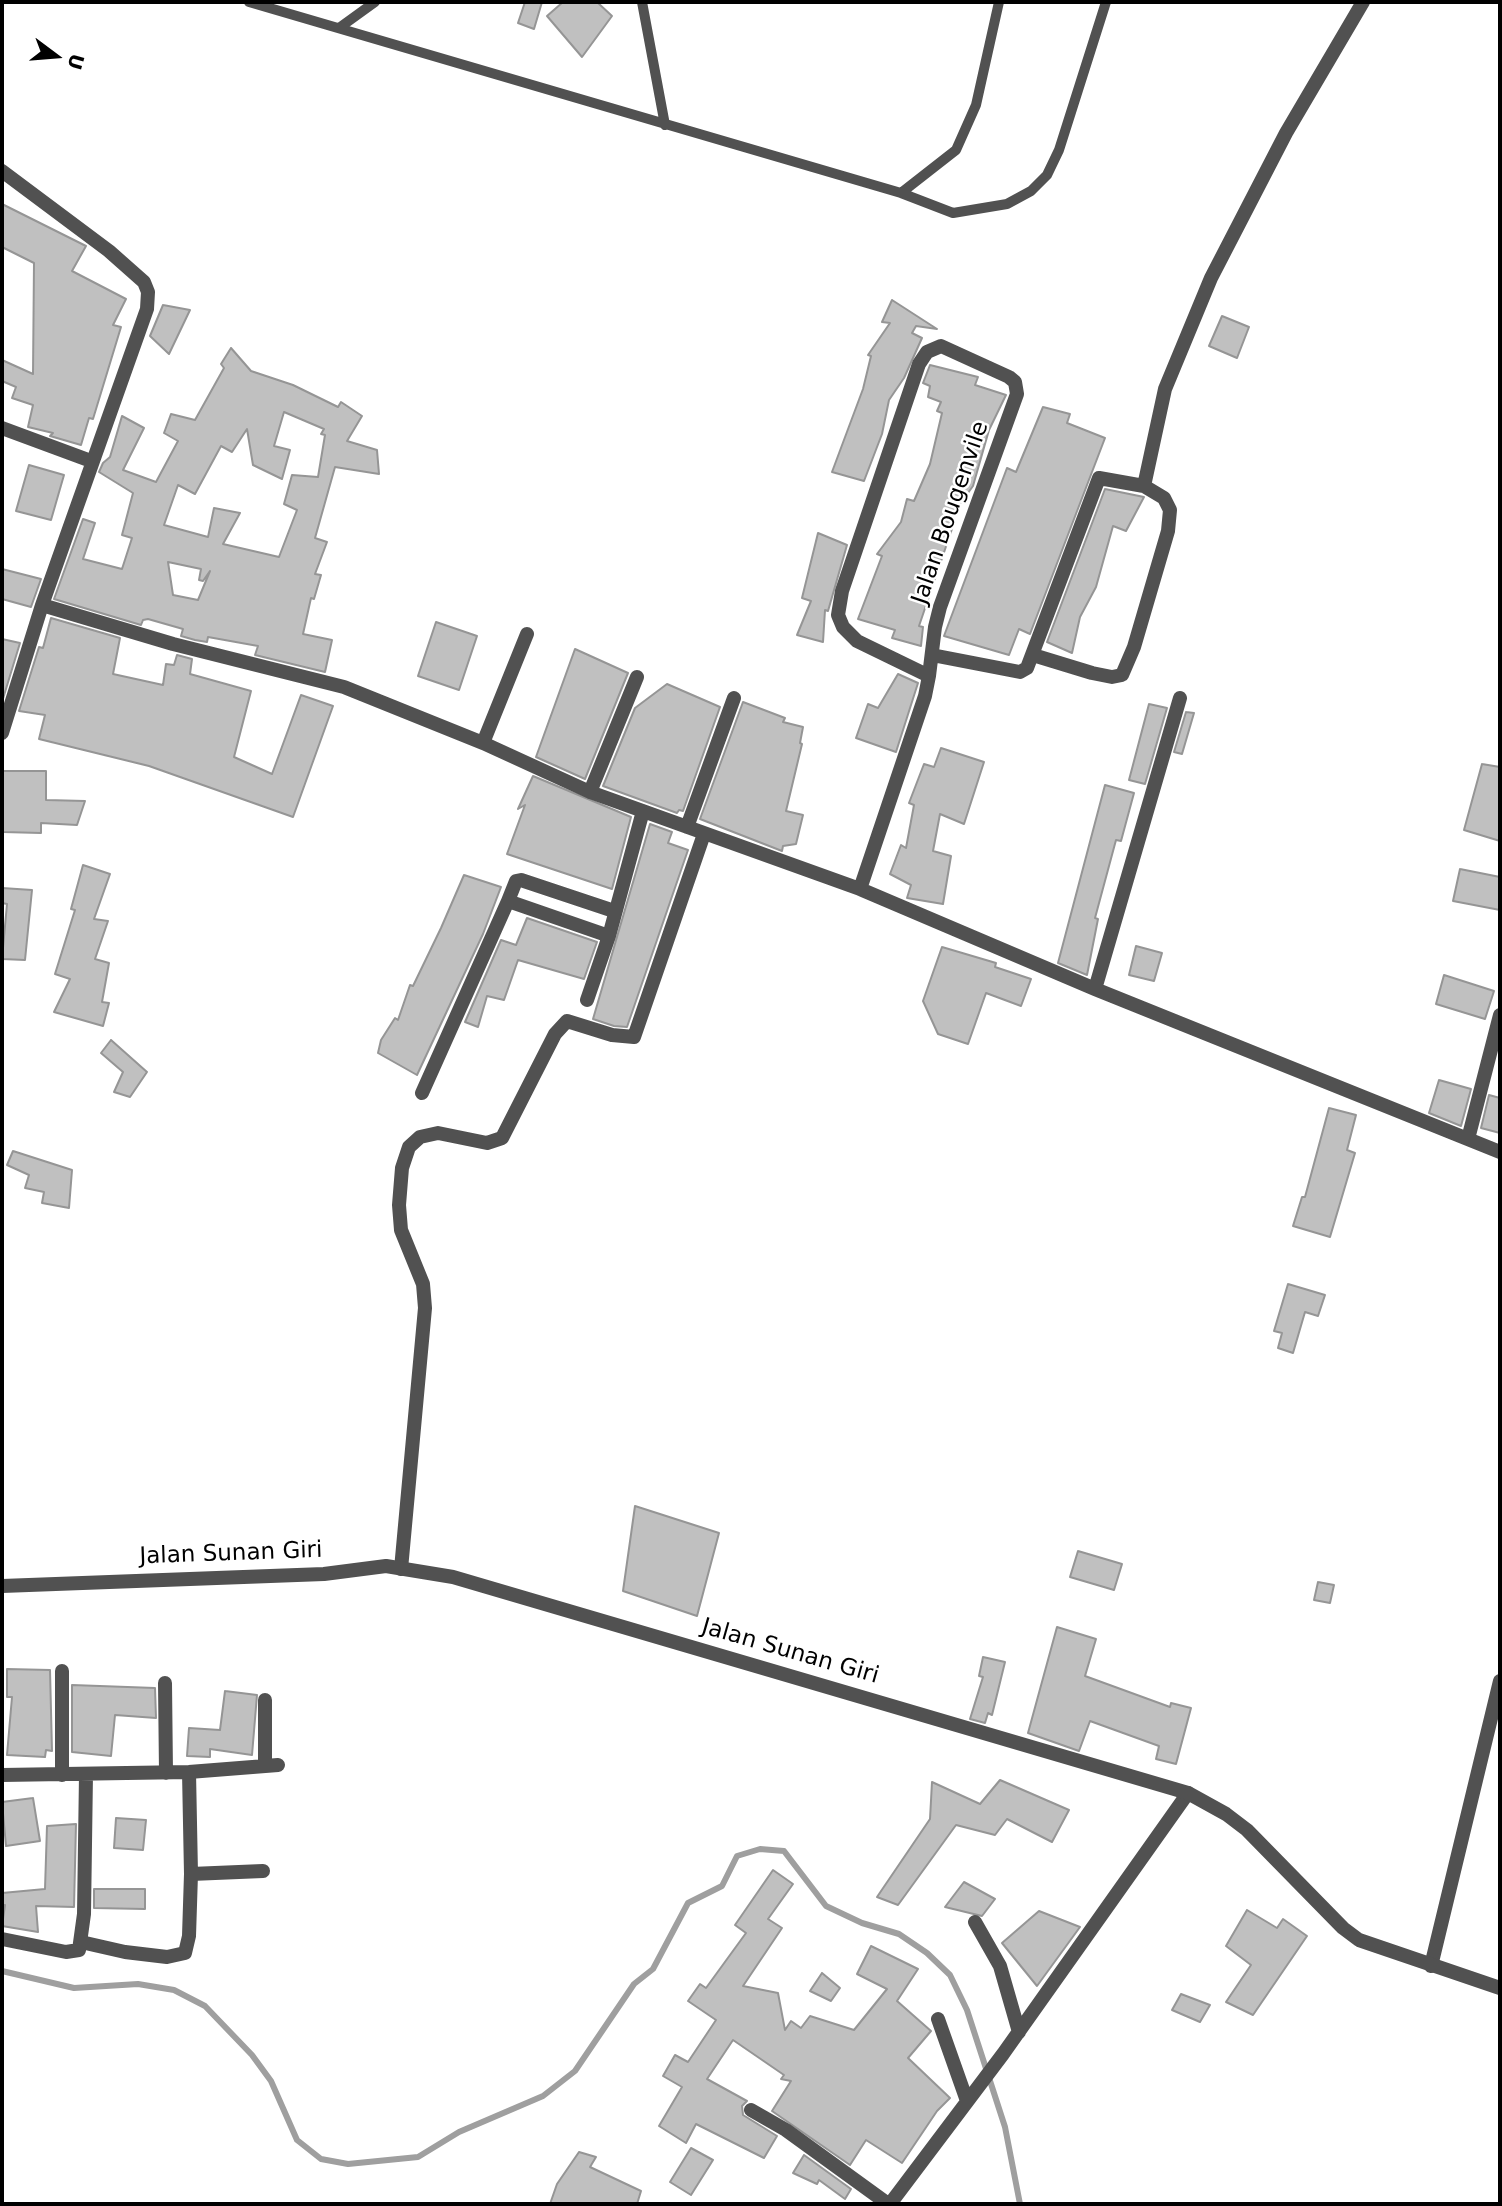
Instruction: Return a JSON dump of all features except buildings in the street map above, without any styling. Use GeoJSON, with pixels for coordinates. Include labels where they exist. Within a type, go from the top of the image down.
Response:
{"type":"FeatureCollection","features":[{"type":"Feature","properties":{"kind":"street"},"geometry":{"type":"LineString","coordinates":[[1144,486],[1165,389],[1211,278],[1286,134],[1363,2]]}},
{"type":"Feature","properties":{"kind":"street"},"geometry":{"type":"LineString","coordinates":[[2,171],[109,251],[145,282],[148,292],[147,309],[91,461],[2,733]]}},
{"type":"Feature","properties":{"kind":"street","name":"Jalan Bougenvile"},"geometry":{"type":"LineString","coordinates":[[860,888],[929,676],[940,607],[1018,388],[1009,377],[941,346],[927,352],[919,364],[842,591],[838,615],[843,628],[857,641],[929,676]]}},
{"type":"Feature","properties":{"kind":"street"},"geometry":{"type":"LineString","coordinates":[[2,428],[91,461]]}},
{"type":"Feature","properties":{"kind":"street"},"geometry":{"type":"LineString","coordinates":[[932,654],[1020,671],[1027,668],[1099,478],[1144,486],[1164,498],[1170,510],[1168,531],[1135,647],[1122,675],[1112,677],[1092,673],[1033,655]]}},
{"type":"Feature","properties":{"kind":"street"},"geometry":{"type":"LineString","coordinates":[[42,605],[173,644],[344,687],[483,743],[590,792],[860,888],[1095,989],[1500,1152]]}},
{"type":"Feature","properties":{"kind":"street"},"geometry":{"type":"LineString","coordinates":[[483,743],[527,634]]}},
{"type":"Feature","properties":{"kind":"street"},"geometry":{"type":"LineString","coordinates":[[590,792],[637,677]]}},
{"type":"Feature","properties":{"kind":"street"},"geometry":{"type":"LineString","coordinates":[[687,827],[734,698]]}},
{"type":"Feature","properties":{"kind":"street"},"geometry":{"type":"LineString","coordinates":[[1095,989],[1180,698]]}},
{"type":"Feature","properties":{"kind":"street"},"geometry":{"type":"LineString","coordinates":[[587,1000],[609,936],[643,811]]}},
{"type":"Feature","properties":{"kind":"street"},"geometry":{"type":"LineString","coordinates":[[401,1569],[425,1308],[423,1284],[401,1230],[399,1205],[402,1168],[409,1147],[420,1137],[438,1133],[487,1143],[502,1138],[555,1034],[567,1021],[612,1035],[634,1037],[704,834]]}},
{"type":"Feature","properties":{"kind":"street"},"geometry":{"type":"LineString","coordinates":[[422,1093],[516,881],[521,880],[614,911]]}},
{"type":"Feature","properties":{"kind":"street"},"geometry":{"type":"LineString","coordinates":[[508,901],[609,936]]}},
{"type":"Feature","properties":{"kind":"street"},"geometry":{"type":"LineString","coordinates":[[1468,1139],[1500,1015]]}},
{"type":"Feature","properties":{"kind":"street","name":"Jalan Sunan Giri"},"geometry":{"type":"LineString","coordinates":[[2,1586],[324,1574],[386,1566],[453,1577],[1188,1793],[1226,1814],[1247,1830],[1343,1928],[1359,1940],[1500,1988]]}},
{"type":"Feature","properties":{"kind":"street"},"geometry":{"type":"LineString","coordinates":[[62,1671],[62,1774]]}},
{"type":"Feature","properties":{"kind":"street"},"geometry":{"type":"LineString","coordinates":[[1431,1966],[1500,1681]]}},
{"type":"Feature","properties":{"kind":"street"},"geometry":{"type":"LineString","coordinates":[[165,1683],[166,1773]]}},
{"type":"Feature","properties":{"kind":"street"},"geometry":{"type":"LineString","coordinates":[[2,1775],[166,1773],[272,1766],[265,1700]]}},
{"type":"Feature","properties":{"kind":"street"},"geometry":{"type":"LineString","coordinates":[[81,1942],[125,1952],[167,1957],[185,1953],[189,1936],[191,1874],[189,1772]]}},
{"type":"Feature","properties":{"kind":"street"},"geometry":{"type":"LineString","coordinates":[[2,1939],[74,1953],[79,1950],[86,1774]]}},
{"type":"Feature","properties":{"kind":"street"},"geometry":{"type":"LineString","coordinates":[[751,2110],[786,2130],[889,2204],[1003,2054],[1188,1793]]}},
{"type":"Feature","properties":{"kind":"street"},"geometry":{"type":"LineString","coordinates":[[191,1874],[263,1871]]}},
{"type":"Feature","properties":{"kind":"street"},"geometry":{"type":"LineString","coordinates":[[975,1922],[1000,1966],[1018,2032]]}},
{"type":"Feature","properties":{"kind":"street"},"geometry":{"type":"LineString","coordinates":[[939,2019],[970,2096]]}},
{"type":"Feature","properties":{"kind":"lane"},"geometry":{"type":"LineString","coordinates":[[249,2],[901,193],[953,213],[1007,204],[1031,191],[1047,175],[1059,150],[1106,2]]}},
{"type":"Feature","properties":{"kind":"lane"},"geometry":{"type":"LineString","coordinates":[[339,28],[375,2]]}},
{"type":"Feature","properties":{"kind":"lane"},"geometry":{"type":"LineString","coordinates":[[642,2],[665,125]]}},
{"type":"Feature","properties":{"kind":"lane"},"geometry":{"type":"LineString","coordinates":[[901,193],[956,150],[976,105],[999,2]]}},
{"type":"Feature","properties":{"kind":"waterway"},"geometry":{"type":"LineString","coordinates":[[2,1971],[74,1988],[138,1984],[174,1990],[205,2006],[252,2055],[271,2081],[297,2140],[321,2159],[348,2164],[418,2157],[459,2132],[543,2096],[575,2071],[634,1984],[653,1969],[688,1903],[722,1886],[737,1856],[760,1849],[784,1851],[826,1906],[862,1923],[899,1934],[927,1953],[950,1975],[967,2010],[1005,2127],[1020,2204]]}}]}
